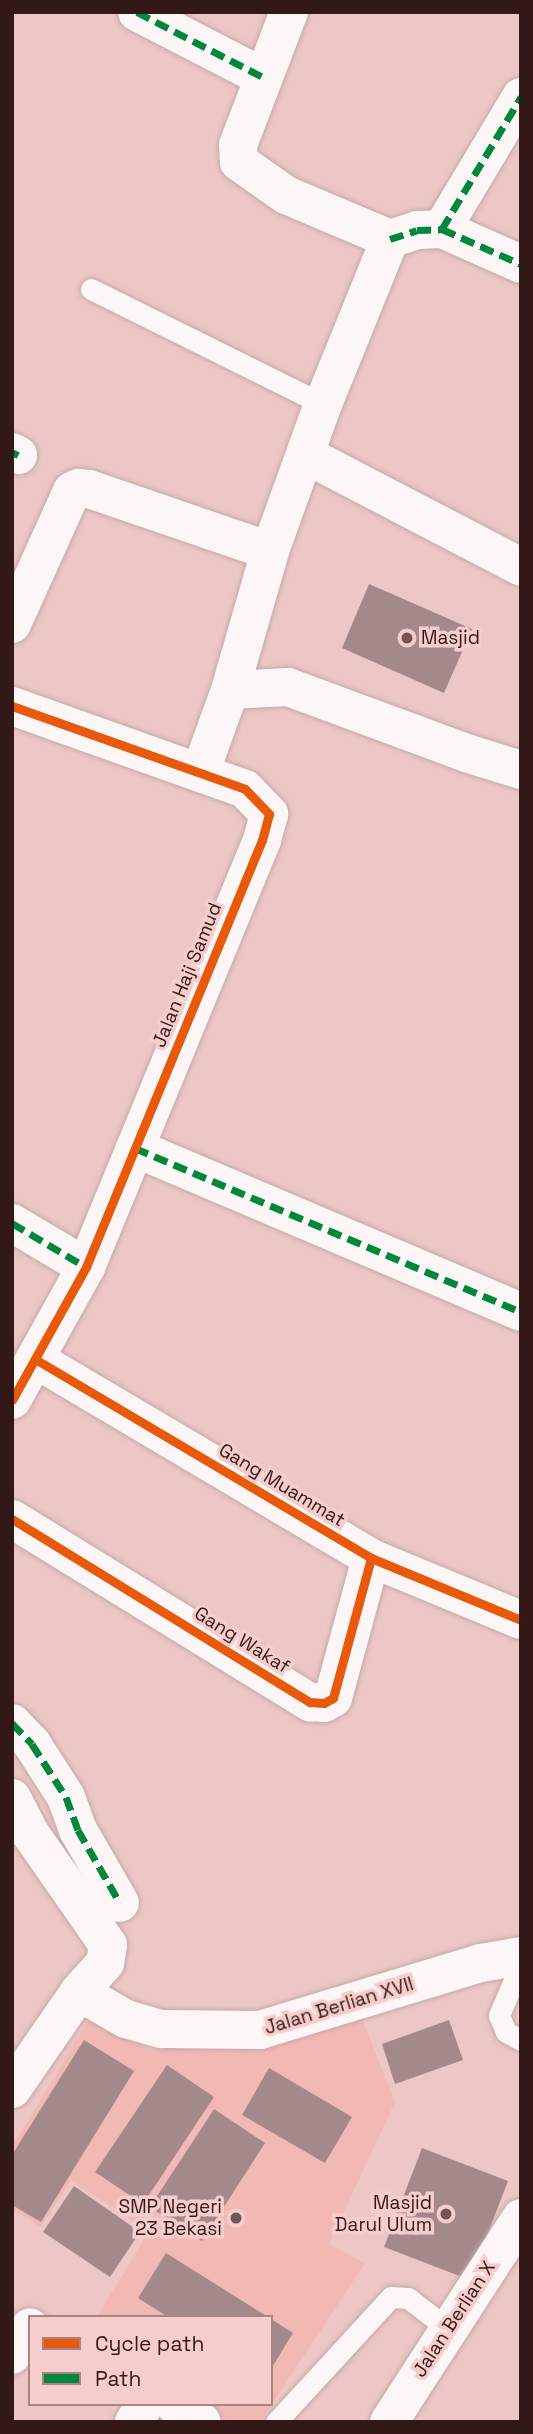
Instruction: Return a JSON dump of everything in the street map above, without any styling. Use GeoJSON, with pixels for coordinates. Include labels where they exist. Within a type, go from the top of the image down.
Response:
{"type":"FeatureCollection","features":[{"type":"Feature","properties":{"kind":"street"},"geometry":{"type":"LineString","coordinates":[[137,12],[263,77]]}},
{"type":"Feature","properties":{"kind":"street"},"geometry":{"type":"LineString","coordinates":[[289,12],[239,145],[239,162],[286,195],[390,239],[417,230],[442,229],[521,264]]}},
{"type":"Feature","properties":{"kind":"street"},"geometry":{"type":"LineString","coordinates":[[442,229],[521,96]]}},
{"type":"Feature","properties":{"kind":"street"},"geometry":{"type":"LineString","coordinates":[[200,773],[230,690],[270,551],[323,404],[390,239]]}},
{"type":"Feature","properties":{"kind":"street"},"geometry":{"type":"LineString","coordinates":[[306,455],[521,567]]}},
{"type":"Feature","properties":{"kind":"street"},"geometry":{"type":"LineString","coordinates":[[12,624],[72,491],[78,488],[89,489],[270,551]]}},
{"type":"Feature","properties":{"kind":"street"},"geometry":{"type":"LineString","coordinates":[[230,690],[288,687],[466,753],[521,770]]}},
{"type":"Feature","properties":{"kind":"street","name":"Jalan Haji Samud"},"geometry":{"type":"LineString","coordinates":[[12,706],[245,789],[269,814],[262,840],[86,1268],[12,1400]]}},
{"type":"Feature","properties":{"kind":"street"},"geometry":{"type":"LineString","coordinates":[[135,1148],[521,1312]]}},
{"type":"Feature","properties":{"kind":"street"},"geometry":{"type":"LineString","coordinates":[[12,1223],[86,1268]]}},
{"type":"Feature","properties":{"kind":"street","name":"Gang Muammat"},"geometry":{"type":"LineString","coordinates":[[35,1359],[371,1558],[521,1620]]}},
{"type":"Feature","properties":{"kind":"street","name":"Gang Wakaf"},"geometry":{"type":"LineString","coordinates":[[12,1519],[310,1702],[324,1703],[333,1698],[371,1558]]}},
{"type":"Feature","properties":{"kind":"street"},"geometry":{"type":"LineString","coordinates":[[12,1723],[32,1744],[66,1797],[78,1830],[120,1903]]}},
{"type":"Feature","properties":{"kind":"street"},"geometry":{"type":"LineString","coordinates":[[12,1745],[27,1785],[12,1798],[21,1845],[108,1945],[105,1962],[79,1992],[12,2089]]}},
{"type":"Feature","properties":{"kind":"street","name":"Jalan Berlian XVII"},"geometry":{"type":"LineString","coordinates":[[79,1992],[126,2019],[162,2029],[260,2030],[481,1963],[521,1956]]}},
{"type":"Feature","properties":{"kind":"street","name":"Jalan Berlian X"},"geometry":{"type":"LineString","coordinates":[[389,2422],[447,2328],[521,2218]]}},
{"type":"Feature","properties":{"kind":"street"},"geometry":{"type":"LineString","coordinates":[[12,2301],[34,2315]]}},
{"type":"Feature","properties":{"kind":"street"},"geometry":{"type":"LineString","coordinates":[[12,2355],[28,2330]]}},
{"type":"Feature","properties":{"kind":"street"},"geometry":{"type":"LineString","coordinates":[[134,2422],[144,2406]]}},
{"type":"Feature","properties":{"kind":"street"},"geometry":{"type":"LineString","coordinates":[[177,2406],[202,2422]]}},
{"type":"Feature","properties":{"kind":"lane"},"geometry":{"type":"LineString","coordinates":[[91,289],[323,404]]}},
{"type":"Feature","properties":{"kind":"lane"},"geometry":{"type":"LineString","coordinates":[[521,1964],[499,2015],[506,2032],[521,2040]]}},
{"type":"Feature","properties":{"kind":"lane"},"geometry":{"type":"LineString","coordinates":[[276,2422],[391,2297],[408,2298],[447,2328]]}},
{"type":"Feature","properties":{"kind":"shaded area","name":"SMP Negeri 23 Bekasi"},"geometry":{"type":"Polygon","coordinates":[[[361,2016],[395,2102],[329,2244],[365,2263],[273,2402],[273,2315],[98,2315],[149,2231],[71,2180],[41,2227],[12,2209],[12,2147],[90,2018],[151,2051],[361,2016]]]}},
{"type":"Feature","properties":{"kind":"shaded area","name":"SMP Negeri 23 Bekasi"},"geometry":{"type":"Polygon","coordinates":[[[205,2406],[271,2406],[260,2422],[230,2422],[205,2406]]]}},
{"type":"Feature","properties":{"kind":"building","name":"Masjid"},"geometry":{"type":"Polygon","coordinates":[[[369,584],[472,629],[444,693],[342,648],[369,584]]]}},
{"type":"Feature","properties":{"kind":"building"},"geometry":{"type":"Polygon","coordinates":[[[449,2020],[463,2060],[395,2084],[382,2044],[449,2020]]]}},
{"type":"Feature","properties":{"kind":"building"},"geometry":{"type":"Polygon","coordinates":[[[84,2040],[134,2071],[41,2222],[12,2205],[12,2155],[84,2040]]]}},
{"type":"Feature","properties":{"kind":"building"},"geometry":{"type":"Polygon","coordinates":[[[167,2065],[214,2097],[143,2204],[95,2172],[167,2065]]]}},
{"type":"Feature","properties":{"kind":"building"},"geometry":{"type":"Polygon","coordinates":[[[269,2068],[352,2117],[325,2163],[242,2115],[269,2068]]]}},
{"type":"Feature","properties":{"kind":"building"},"geometry":{"type":"Polygon","coordinates":[[[214,2109],[265,2143],[202,2241],[150,2207],[214,2109]]]}},
{"type":"Feature","properties":{"kind":"building","name":"Masjid Darul Ulum"},"geometry":{"type":"Polygon","coordinates":[[[422,2148],[508,2181],[470,2280],[384,2247],[422,2148]]]}},
{"type":"Feature","properties":{"kind":"building"},"geometry":{"type":"Polygon","coordinates":[[[74,2186],[140,2232],[110,2277],[43,2232],[74,2186]]]}},
{"type":"Feature","properties":{"kind":"building"},"geometry":{"type":"Polygon","coordinates":[[[166,2253],[265,2315],[165,2315],[138,2298],[166,2253]]]}},
{"type":"Feature","properties":{"kind":"building"},"geometry":{"type":"Polygon","coordinates":[[[273,2320],[293,2333],[273,2366],[273,2320]]]}},
{"type":"Feature","properties":{"kind":"marked path"},"geometry":{"type":"LineString","coordinates":[[137,12],[263,77]]}},
{"type":"Feature","properties":{"kind":"marked path"},"geometry":{"type":"LineString","coordinates":[[442,229],[521,97]]}},
{"type":"Feature","properties":{"kind":"marked path"},"geometry":{"type":"LineString","coordinates":[[390,239],[417,230],[442,229],[521,264]]}},
{"type":"Feature","properties":{"kind":"marked path"},"geometry":{"type":"LineString","coordinates":[[12,452],[18,455]]}},
{"type":"Feature","properties":{"kind":"marked path"},"geometry":{"type":"LineString","coordinates":[[135,1148],[521,1312]]}},
{"type":"Feature","properties":{"kind":"marked path"},"geometry":{"type":"LineString","coordinates":[[12,1223],[86,1267]]}},
{"type":"Feature","properties":{"kind":"marked path"},"geometry":{"type":"LineString","coordinates":[[12,1723],[32,1744],[66,1797],[78,1830],[120,1903]]}},
{"type":"Feature","properties":{"kind":"cycle path"},"geometry":{"type":"LineString","coordinates":[[12,706],[245,789],[269,814],[262,840],[86,1267],[12,1400]]}},
{"type":"Feature","properties":{"kind":"cycle path"},"geometry":{"type":"LineString","coordinates":[[35,1359],[371,1558],[521,1620]]}},
{"type":"Feature","properties":{"kind":"cycle path"},"geometry":{"type":"LineString","coordinates":[[12,1519],[310,1702],[324,1703],[333,1698],[371,1558]]}},
{"type":"Feature","properties":{"kind":"place","name":"Masjid"},"geometry":{"type":"Point","coordinates":[407,638]}},
{"type":"Feature","properties":{"kind":"place","name":"Masjid Darul Ulum"},"geometry":{"type":"Point","coordinates":[446,2214]}},
{"type":"Feature","properties":{"kind":"place","name":"SMP Negeri 23 Bekasi"},"geometry":{"type":"Point","coordinates":[236,2218]}}]}
